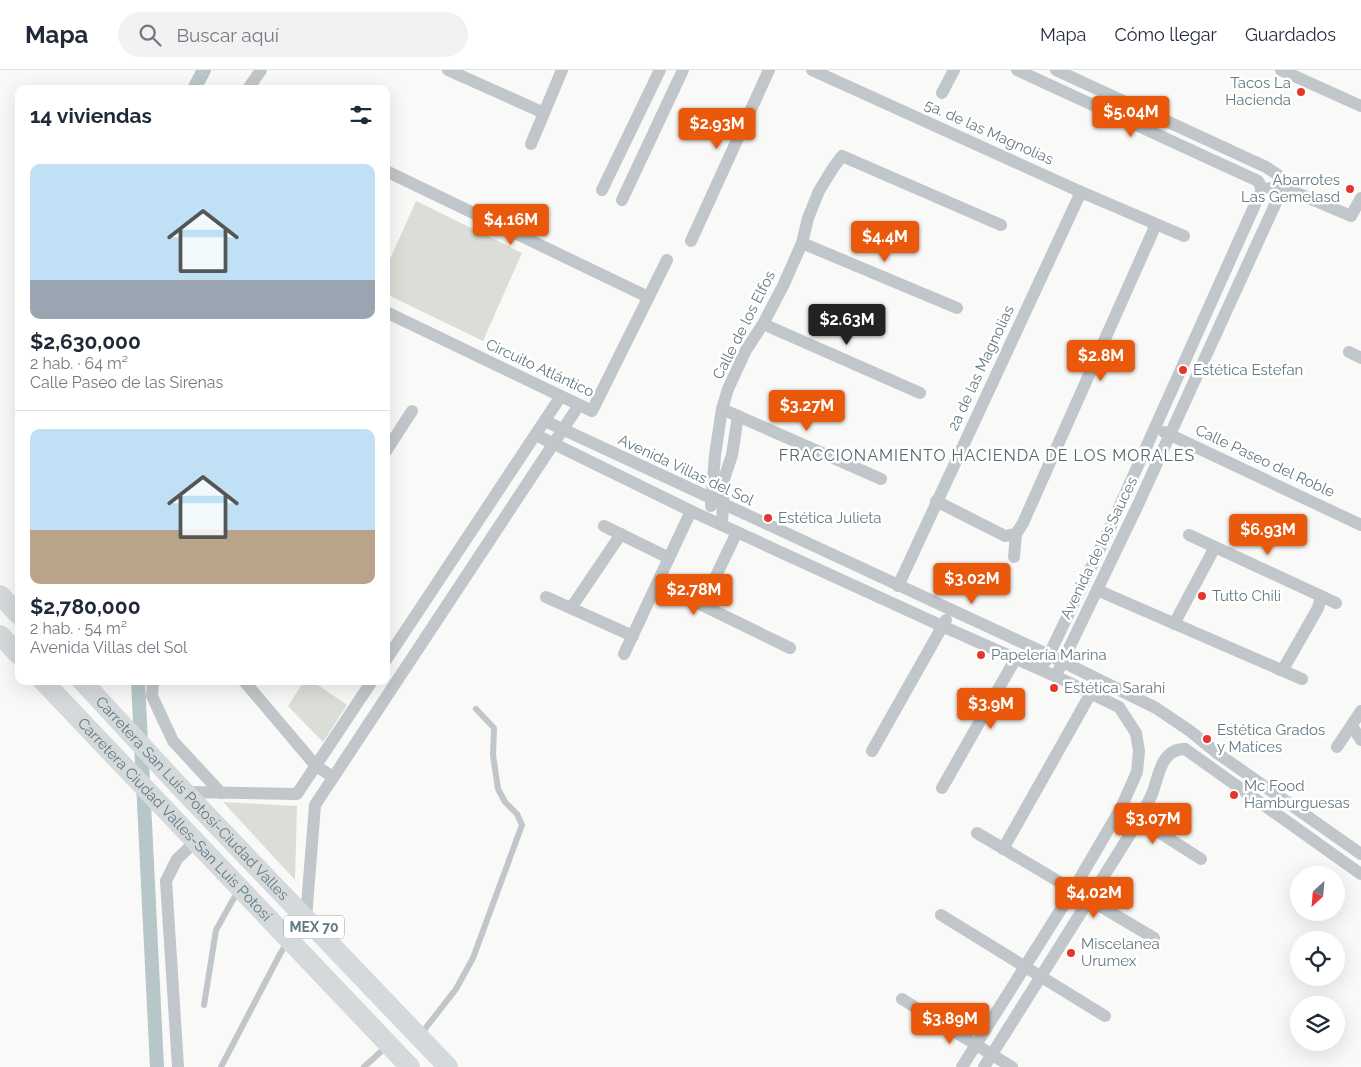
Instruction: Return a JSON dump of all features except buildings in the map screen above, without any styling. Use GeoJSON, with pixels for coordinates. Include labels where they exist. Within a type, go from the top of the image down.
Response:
{"type":"FeatureCollection","features":[{"type":"Feature","properties":{"kind":"main road"},"geometry":{"type":"LineString","coordinates":[[0,595],[15,611]]}},
{"type":"Feature","properties":{"kind":"main road"},"geometry":{"type":"LineString","coordinates":[[0,635],[15,651]]}},
{"type":"Feature","properties":{"kind":"main road","name":"Carretera Ciudad Valles-San Luis Potosí"},"geometry":{"type":"LineString","coordinates":[[47,685],[410,1067]]}},
{"type":"Feature","properties":{"kind":"main road","name":"Carretera San Luis Potosí-Ciudad Valles"},"geometry":{"type":"LineString","coordinates":[[86,685],[182,789],[448,1067]]}},
{"type":"Feature","properties":{"kind":"street"},"geometry":{"type":"LineString","coordinates":[[251,85],[261,70]]}},
{"type":"Feature","properties":{"kind":"street"},"geometry":{"type":"LineString","coordinates":[[448,70],[544,113]]}},
{"type":"Feature","properties":{"kind":"street"},"geometry":{"type":"LineString","coordinates":[[531,144],[562,70]]}},
{"type":"Feature","properties":{"kind":"street"},"geometry":{"type":"LineString","coordinates":[[602,190],[660,70]]}},
{"type":"Feature","properties":{"kind":"street"},"geometry":{"type":"LineString","coordinates":[[622,200],[683,70]]}},
{"type":"Feature","properties":{"kind":"street"},"geometry":{"type":"LineString","coordinates":[[691,241],[769,70]]}},
{"type":"Feature","properties":{"kind":"street","name":"5a. de las Magnolias"},"geometry":{"type":"LineString","coordinates":[[812,70],[1081,192],[1184,236]]}},
{"type":"Feature","properties":{"kind":"street"},"geometry":{"type":"LineString","coordinates":[[942,93],[954,70]]}},
{"type":"Feature","properties":{"kind":"street"},"geometry":{"type":"LineString","coordinates":[[1017,70],[1258,181],[1262,189],[1283,187],[1351,216],[1361,198]]}},
{"type":"Feature","properties":{"kind":"street"},"geometry":{"type":"LineString","coordinates":[[1056,70],[1266,167],[1278,174],[1283,187]]}},
{"type":"Feature","properties":{"kind":"street"},"geometry":{"type":"LineString","coordinates":[[1280,70],[1361,106]]}},
{"type":"Feature","properties":{"kind":"street"},"geometry":{"type":"LineString","coordinates":[[1307,82],[1314,70]]}},
{"type":"Feature","properties":{"kind":"street"},"geometry":{"type":"LineString","coordinates":[[643,105],[663,114]]}},
{"type":"Feature","properties":{"kind":"street","name":"Calle de los Elfos"},"geometry":{"type":"LineString","coordinates":[[722,525],[714,462],[722,409],[734,374],[783,286],[802,243],[808,218],[819,191],[842,156],[1001,224]]}},
{"type":"Feature","properties":{"kind":"street"},"geometry":{"type":"LineString","coordinates":[[390,172],[648,298]]}},
{"type":"Feature","properties":{"kind":"street","name":"Avenida de los Sauces"},"geometry":{"type":"LineString","coordinates":[[1056,676],[1170,434],[1283,187]]}},
{"type":"Feature","properties":{"kind":"street","name":"Avenida de los Sauces"},"geometry":{"type":"LineString","coordinates":[[1042,670],[1109,530],[1262,189]]}},
{"type":"Feature","properties":{"kind":"street","name":"2a de las Magnolias"},"geometry":{"type":"LineString","coordinates":[[898,586],[1081,192]]}},
{"type":"Feature","properties":{"kind":"street"},"geometry":{"type":"LineString","coordinates":[[1014,557],[1016,534],[1023,523],[1154,229],[1153,223]]}},
{"type":"Feature","properties":{"kind":"street"},"geometry":{"type":"LineString","coordinates":[[802,243],[957,308]]}},
{"type":"Feature","properties":{"kind":"street","name":"Circuito Atlántico"},"geometry":{"type":"LineString","coordinates":[[390,314],[592,411],[667,260]]}},
{"type":"Feature","properties":{"kind":"street"},"geometry":{"type":"LineString","coordinates":[[763,324],[920,393]]}},
{"type":"Feature","properties":{"kind":"street"},"geometry":{"type":"LineString","coordinates":[[1349,352],[1361,358]]}},
{"type":"Feature","properties":{"kind":"street"},"geometry":{"type":"LineString","coordinates":[[390,654],[561,396]]}},
{"type":"Feature","properties":{"kind":"street"},"geometry":{"type":"LineString","coordinates":[[306,918],[314,805],[579,405]]}},
{"type":"Feature","properties":{"kind":"street"},"geometry":{"type":"LineString","coordinates":[[722,409],[881,480]]}},
{"type":"Feature","properties":{"kind":"street"},"geometry":{"type":"LineString","coordinates":[[390,444],[412,411]]}},
{"type":"Feature","properties":{"kind":"street","name":"Calle de los Elfos"},"geometry":{"type":"LineString","coordinates":[[709,519],[718,502],[732,455],[738,416]]}},
{"type":"Feature","properties":{"kind":"street","name":"Avenida Villas del Sol"},"geometry":{"type":"LineString","coordinates":[[545,421],[1062,661],[1156,708],[1361,854]]}},
{"type":"Feature","properties":{"kind":"street","name":"Calle Paseo del Roble"},"geometry":{"type":"LineString","coordinates":[[1155,427],[1361,524]]}},
{"type":"Feature","properties":{"kind":"street"},"geometry":{"type":"LineString","coordinates":[[536,435],[691,511],[1091,693],[1119,708],[1136,733],[1139,751],[1137,772],[1121,808],[1026,967],[962,1067]]}},
{"type":"Feature","properties":{"kind":"street"},"geometry":{"type":"LineString","coordinates":[[936,501],[1005,536],[1016,534]]}},
{"type":"Feature","properties":{"kind":"street"},"geometry":{"type":"LineString","coordinates":[[624,654],[691,511]]}},
{"type":"Feature","properties":{"kind":"street"},"geometry":{"type":"LineString","coordinates":[[604,526],[669,558]]}},
{"type":"Feature","properties":{"kind":"street"},"geometry":{"type":"LineString","coordinates":[[737,532],[702,606],[790,648]]}},
{"type":"Feature","properties":{"kind":"street"},"geometry":{"type":"LineString","coordinates":[[570,608],[621,534]]}},
{"type":"Feature","properties":{"kind":"street"},"geometry":{"type":"LineString","coordinates":[[1189,535],[1336,603]]}},
{"type":"Feature","properties":{"kind":"street"},"geometry":{"type":"LineString","coordinates":[[1174,624],[1215,547]]}},
{"type":"Feature","properties":{"kind":"street"},"geometry":{"type":"LineString","coordinates":[[1097,590],[1302,680]]}},
{"type":"Feature","properties":{"kind":"street"},"geometry":{"type":"LineString","coordinates":[[1280,670],[1318,608],[1321,596]]}},
{"type":"Feature","properties":{"kind":"street"},"geometry":{"type":"LineString","coordinates":[[546,597],[632,636]]}},
{"type":"Feature","properties":{"kind":"street"},"geometry":{"type":"LineString","coordinates":[[872,750],[952,610]]}},
{"type":"Feature","properties":{"kind":"street"},"geometry":{"type":"LineString","coordinates":[[409,627],[425,638]]}},
{"type":"Feature","properties":{"kind":"street"},"geometry":{"type":"LineString","coordinates":[[942,788],[1016,658]]}},
{"type":"Feature","properties":{"kind":"street"},"geometry":{"type":"LineString","coordinates":[[153,685],[152,696],[173,741],[221,793]]}},
{"type":"Feature","properties":{"kind":"street"},"geometry":{"type":"LineString","coordinates":[[247,685],[316,766],[333,777]]}},
{"type":"Feature","properties":{"kind":"street"},"geometry":{"type":"LineString","coordinates":[[297,794],[369,685]]}},
{"type":"Feature","properties":{"kind":"street"},"geometry":{"type":"LineString","coordinates":[[1004,849],[1091,693]]}},
{"type":"Feature","properties":{"kind":"street"},"geometry":{"type":"LineString","coordinates":[[1337,747],[1361,711]]}},
{"type":"Feature","properties":{"kind":"street"},"geometry":{"type":"LineString","coordinates":[[1352,726],[1361,740]]}},
{"type":"Feature","properties":{"kind":"street"},"geometry":{"type":"LineString","coordinates":[[1185,749],[1190,731]]}},
{"type":"Feature","properties":{"kind":"street"},"geometry":{"type":"LineString","coordinates":[[984,1067],[1139,820],[1152,794],[1166,757],[1177,750],[1185,749],[1361,874]]}},
{"type":"Feature","properties":{"kind":"street"},"geometry":{"type":"LineString","coordinates":[[182,789],[221,793],[297,794],[314,805]]}},
{"type":"Feature","properties":{"kind":"street"},"geometry":{"type":"LineString","coordinates":[[1261,803],[1271,791]]}},
{"type":"Feature","properties":{"kind":"street"},"geometry":{"type":"LineString","coordinates":[[1121,808],[1201,859]]}},
{"type":"Feature","properties":{"kind":"street"},"geometry":{"type":"LineString","coordinates":[[977,833],[1154,938]]}},
{"type":"Feature","properties":{"kind":"street"},"geometry":{"type":"LineString","coordinates":[[178,1067],[166,881],[177,859],[195,842]]}},
{"type":"Feature","properties":{"kind":"street"},"geometry":{"type":"LineString","coordinates":[[941,915],[1105,1016]]}},
{"type":"Feature","properties":{"kind":"street"},"geometry":{"type":"LineString","coordinates":[[902,999],[1012,1067]]}},
{"type":"Feature","properties":{"kind":"lane"},"geometry":{"type":"LineString","coordinates":[[419,1037],[456,989],[473,958],[522,825],[517,814],[505,802],[498,789],[493,755],[494,728],[476,709]]}},
{"type":"Feature","properties":{"kind":"lane"},"geometry":{"type":"LineString","coordinates":[[204,1005],[216,930],[239,888]]}},
{"type":"Feature","properties":{"kind":"lane"},"geometry":{"type":"LineString","coordinates":[[221,1067],[289,940]]}},
{"type":"Feature","properties":{"kind":"lane"},"geometry":{"type":"LineString","coordinates":[[364,1067],[389,1044]]}},
{"type":"Feature","properties":{"kind":"shaded area"},"geometry":{"type":"Polygon","coordinates":[[[416,201],[522,253],[483,341],[390,296],[390,259],[416,201]]]}},
{"type":"Feature","properties":{"kind":"shaded area"},"geometry":{"type":"Polygon","coordinates":[[[301,685],[318,685],[347,705],[323,742],[288,706],[301,685]]]}},
{"type":"Feature","properties":{"kind":"shaded area"},"geometry":{"type":"Polygon","coordinates":[[[223,802],[297,806],[295,880],[223,802]]]}},
{"type":"Feature","properties":{"kind":"waterway"},"geometry":{"type":"LineString","coordinates":[[196,85],[204,70]]}},
{"type":"Feature","properties":{"kind":"waterway"},"geometry":{"type":"LineString","coordinates":[[138,685],[157,1067]]}},
{"type":"Feature","properties":{"kind":"place","name":"Tacos La Hacienda"},"geometry":{"type":"Point","coordinates":[1301,92]}},
{"type":"Feature","properties":{"kind":"place","name":"Abarrotes Las Gemelasd"},"geometry":{"type":"Point","coordinates":[1350,189]}},
{"type":"Feature","properties":{"kind":"place","name":"Estética Estefan"},"geometry":{"type":"Point","coordinates":[1183,370]}},
{"type":"Feature","properties":{"kind":"place","name":"Estética Julieta"},"geometry":{"type":"Point","coordinates":[768,518]}},
{"type":"Feature","properties":{"kind":"place","name":"Tutto Chili"},"geometry":{"type":"Point","coordinates":[1202,596]}},
{"type":"Feature","properties":{"kind":"place","name":"Papelería Marina"},"geometry":{"type":"Point","coordinates":[981,655]}},
{"type":"Feature","properties":{"kind":"place","name":"Estética Sarahi"},"geometry":{"type":"Point","coordinates":[1054,688]}},
{"type":"Feature","properties":{"kind":"place","name":"Estética Grados y Matíces"},"geometry":{"type":"Point","coordinates":[1207,739]}},
{"type":"Feature","properties":{"kind":"place","name":"Mc Food Hamburguesas"},"geometry":{"type":"Point","coordinates":[1234,795]}},
{"type":"Feature","properties":{"kind":"place","name":"Miscelanea Urumex"},"geometry":{"type":"Point","coordinates":[1071,953]}},
{"type":"Feature","properties":{"kind":"district","name":"FRACCIONAMIENTO HACIENDA DE LOS MORALES"},"geometry":{"type":"Point","coordinates":[987,455]}}]}
